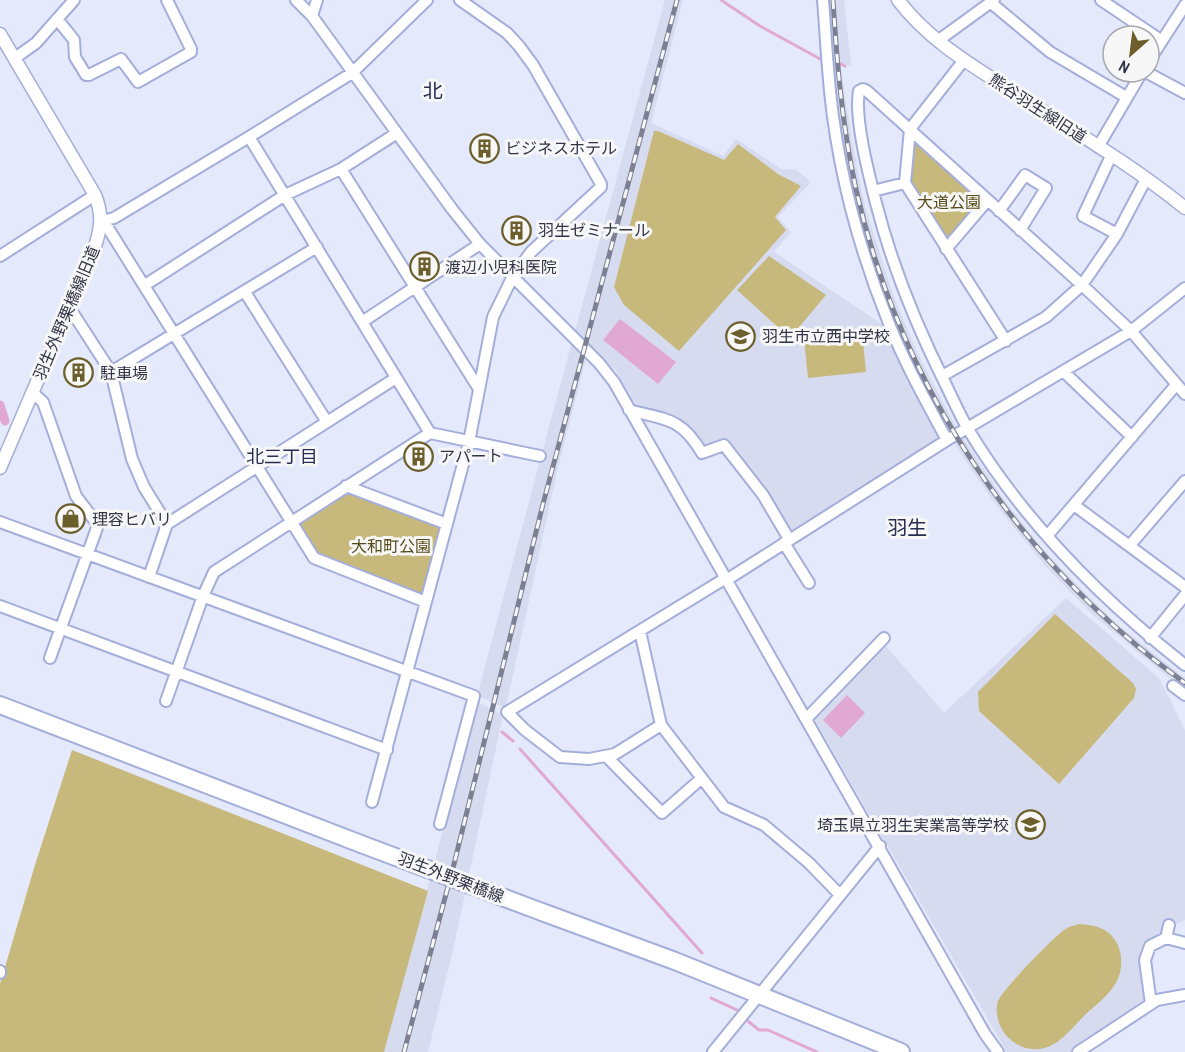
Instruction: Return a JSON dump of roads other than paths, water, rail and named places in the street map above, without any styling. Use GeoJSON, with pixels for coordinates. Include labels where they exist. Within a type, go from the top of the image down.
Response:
{"type":"FeatureCollection","features":[{"type":"Feature","properties":{"kind":"main road","name":"羽生外野栗橋線"},"geometry":{"type":"LineString","coordinates":[[0,705],[361,844],[675,961],[901,1052]]}},
{"type":"Feature","properties":{"kind":"street"},"geometry":{"type":"LineString","coordinates":[[15,58],[36,43],[74,0]]}},
{"type":"Feature","properties":{"kind":"street"},"geometry":{"type":"LineString","coordinates":[[57,19],[74,40],[75,57],[86,75],[121,59],[138,82],[191,52],[166,0]]}},
{"type":"Feature","properties":{"kind":"street"},"geometry":{"type":"LineString","coordinates":[[296,0],[312,16],[480,244],[599,363],[614,382],[985,1034],[998,1052]]}},
{"type":"Feature","properties":{"kind":"street"},"geometry":{"type":"LineString","coordinates":[[312,16],[317,0]]}},
{"type":"Feature","properties":{"kind":"street"},"geometry":{"type":"LineString","coordinates":[[101,221],[114,218],[352,73],[427,0]]}},
{"type":"Feature","properties":{"kind":"street"},"geometry":{"type":"LineString","coordinates":[[372,802],[469,442],[493,317],[512,278],[531,252],[599,191],[601,184],[533,65],[519,46],[507,33],[460,0]]}},
{"type":"Feature","properties":{"kind":"street"},"geometry":{"type":"LineString","coordinates":[[823,0],[833,113],[842,168],[856,223],[889,323],[947,440]]}},
{"type":"Feature","properties":{"kind":"street","name":"熊谷羽生線旧道"},"geometry":{"type":"LineString","coordinates":[[898,0],[911,18],[939,42],[1112,156],[1185,208]]}},
{"type":"Feature","properties":{"kind":"street"},"geometry":{"type":"LineString","coordinates":[[1101,0],[1162,41],[1184,10]]}},
{"type":"Feature","properties":{"kind":"street"},"geometry":{"type":"LineString","coordinates":[[939,42],[992,1],[1050,52],[1126,97]]}},
{"type":"Feature","properties":{"kind":"street","name":"羽生外野栗橋線旧道"},"geometry":{"type":"LineString","coordinates":[[0,34],[95,195],[101,221],[94,249],[0,468]]}},
{"type":"Feature","properties":{"kind":"street"},"geometry":{"type":"LineString","coordinates":[[964,60],[910,129],[905,183],[1006,340]]}},
{"type":"Feature","properties":{"kind":"street"},"geometry":{"type":"LineString","coordinates":[[1161,81],[1185,93]]}},
{"type":"Feature","properties":{"kind":"street"},"geometry":{"type":"LineString","coordinates":[[1098,147],[1135,84]]}},
{"type":"Feature","properties":{"kind":"street"},"geometry":{"type":"LineString","coordinates":[[1185,394],[1131,331],[1082,285],[867,91],[863,89],[859,92],[862,141],[881,222],[921,334],[968,429],[1007,486],[1047,536],[1097,590],[1150,638],[1185,665]]}},
{"type":"Feature","properties":{"kind":"street"},"geometry":{"type":"LineString","coordinates":[[145,285],[285,195],[341,169],[396,133]]}},
{"type":"Feature","properties":{"kind":"street"},"geometry":{"type":"LineString","coordinates":[[249,137],[430,433]]}},
{"type":"Feature","properties":{"kind":"street"},"geometry":{"type":"LineString","coordinates":[[1112,156],[1083,216],[1117,234]]}},
{"type":"Feature","properties":{"kind":"street"},"geometry":{"type":"LineString","coordinates":[[341,169],[479,389]]}},
{"type":"Feature","properties":{"kind":"street"},"geometry":{"type":"LineString","coordinates":[[999,211],[1025,175],[1046,188],[1020,230]]}},
{"type":"Feature","properties":{"kind":"street"},"geometry":{"type":"LineString","coordinates":[[942,376],[1046,317],[1082,285],[1117,234],[1146,179]]}},
{"type":"Feature","properties":{"kind":"street"},"geometry":{"type":"LineString","coordinates":[[873,190],[905,183]]}},
{"type":"Feature","properties":{"kind":"street"},"geometry":{"type":"LineString","coordinates":[[0,256],[95,195]]}},
{"type":"Feature","properties":{"kind":"street"},"geometry":{"type":"LineString","coordinates":[[946,249],[987,201]]}},
{"type":"Feature","properties":{"kind":"street"},"geometry":{"type":"LineString","coordinates":[[101,221],[108,228],[145,285],[291,523],[317,561],[426,602]]}},
{"type":"Feature","properties":{"kind":"street"},"geometry":{"type":"LineString","coordinates":[[362,322],[480,244]]}},
{"type":"Feature","properties":{"kind":"street"},"geometry":{"type":"LineString","coordinates":[[111,372],[316,247]]}},
{"type":"Feature","properties":{"kind":"street"},"geometry":{"type":"LineString","coordinates":[[245,292],[327,422]]}},
{"type":"Feature","properties":{"kind":"street"},"geometry":{"type":"LineString","coordinates":[[661,725],[615,754],[589,759],[560,757],[525,730],[507,712],[721,581],[728,579],[947,440],[1131,331],[1182,294]]}},
{"type":"Feature","properties":{"kind":"street"},"geometry":{"type":"LineString","coordinates":[[69,307],[111,372],[132,459],[144,487],[167,524]]}},
{"type":"Feature","properties":{"kind":"street"},"geometry":{"type":"LineString","coordinates":[[1064,372],[1132,437]]}},
{"type":"Feature","properties":{"kind":"street"},"geometry":{"type":"LineString","coordinates":[[149,577],[167,524],[396,378]]}},
{"type":"Feature","properties":{"kind":"street"},"geometry":{"type":"LineString","coordinates":[[1047,536],[1176,385]]}},
{"type":"Feature","properties":{"kind":"street"},"geometry":{"type":"LineString","coordinates":[[33,393],[43,402],[76,495],[98,525],[50,658]]}},
{"type":"Feature","properties":{"kind":"street"},"geometry":{"type":"LineString","coordinates":[[629,410],[678,423],[692,436],[702,453],[724,446],[763,495],[809,583]]}},
{"type":"Feature","properties":{"kind":"street"},"geometry":{"type":"LineString","coordinates":[[166,701],[203,596],[214,572],[430,433],[540,456]]}},
{"type":"Feature","properties":{"kind":"street"},"geometry":{"type":"LineString","coordinates":[[1130,545],[1185,481]]}},
{"type":"Feature","properties":{"kind":"street"},"geometry":{"type":"LineString","coordinates":[[346,486],[447,524]]}},
{"type":"Feature","properties":{"kind":"street"},"geometry":{"type":"LineString","coordinates":[[1074,505],[1185,586]]}},
{"type":"Feature","properties":{"kind":"street"},"geometry":{"type":"LineString","coordinates":[[0,522],[474,696],[440,824]]}},
{"type":"Feature","properties":{"kind":"street"},"geometry":{"type":"LineString","coordinates":[[1150,638],[1185,595]]}},
{"type":"Feature","properties":{"kind":"street"},"geometry":{"type":"LineString","coordinates":[[0,606],[387,750]]}},
{"type":"Feature","properties":{"kind":"street"},"geometry":{"type":"LineString","coordinates":[[640,631],[661,725],[724,807],[764,825],[809,862],[840,895]]}},
{"type":"Feature","properties":{"kind":"street"},"geometry":{"type":"LineString","coordinates":[[807,718],[884,638]]}},
{"type":"Feature","properties":{"kind":"street"},"geometry":{"type":"LineString","coordinates":[[1173,686],[1185,695]]}},
{"type":"Feature","properties":{"kind":"street"},"geometry":{"type":"LineString","coordinates":[[606,756],[662,813],[702,778]]}},
{"type":"Feature","properties":{"kind":"street"},"geometry":{"type":"LineString","coordinates":[[712,1052],[880,846]]}},
{"type":"Feature","properties":{"kind":"street"},"geometry":{"type":"LineString","coordinates":[[1166,938],[1169,925]]}},
{"type":"Feature","properties":{"kind":"street"},"geometry":{"type":"LineString","coordinates":[[1151,1004],[1145,960],[1150,946],[1166,938],[1185,943]]}},
{"type":"Feature","properties":{"kind":"street"},"geometry":{"type":"LineString","coordinates":[[1078,1052],[1157,1000],[1185,995]]}},
{"type":"Feature","properties":{"kind":"waterway"},"geometry":{"type":"LineString","coordinates":[[721,0],[760,26],[822,60]]}},
{"type":"Feature","properties":{"kind":"waterway"},"geometry":{"type":"LineString","coordinates":[[839,63],[845,66]]}},
{"type":"Feature","properties":{"kind":"waterway"},"geometry":{"type":"LineString","coordinates":[[0,405],[5,421]]}},
{"type":"Feature","properties":{"kind":"waterway"},"geometry":{"type":"LineString","coordinates":[[502,732],[513,741]]}},
{"type":"Feature","properties":{"kind":"waterway"},"geometry":{"type":"LineString","coordinates":[[520,749],[702,953]]}},
{"type":"Feature","properties":{"kind":"waterway"},"geometry":{"type":"LineString","coordinates":[[711,998],[737,1010]]}},
{"type":"Feature","properties":{"kind":"waterway"},"geometry":{"type":"LineString","coordinates":[[744,1018],[759,1030],[768,1030],[817,1052]]}},
{"type":"Feature","properties":{"kind":"railway"},"geometry":{"type":"LineString","coordinates":[[404,1052],[454,864],[543,504],[677,0]]}},
{"type":"Feature","properties":{"kind":"railway"},"geometry":{"type":"LineString","coordinates":[[833,0],[838,71],[856,189],[876,262],[903,333],[936,401],[975,466],[1020,526],[1070,583],[1125,635],[1185,683]]}},
{"type":"Feature","properties":{"kind":"place","name":"ビジネスホテル"},"geometry":{"type":"Point","coordinates":[484,148]}},
{"type":"Feature","properties":{"kind":"place","name":"羽生ゼミナール"},"geometry":{"type":"Point","coordinates":[517,230]}},
{"type":"Feature","properties":{"kind":"place","name":"渡辺小児科医院"},"geometry":{"type":"Point","coordinates":[424,267]}},
{"type":"Feature","properties":{"kind":"place","name":"羽生市立西中学校"},"geometry":{"type":"Point","coordinates":[741,336]}},
{"type":"Feature","properties":{"kind":"place","name":"駐車場"},"geometry":{"type":"Point","coordinates":[79,373]}},
{"type":"Feature","properties":{"kind":"place","name":"アパート"},"geometry":{"type":"Point","coordinates":[418,456]}},
{"type":"Feature","properties":{"kind":"place","name":"理容ヒバリ"},"geometry":{"type":"Point","coordinates":[71,519]}},
{"type":"Feature","properties":{"kind":"place","name":"埼玉県立羽生実業高等学校"},"geometry":{"type":"Point","coordinates":[1030,825]}},
{"type":"Feature","properties":{"kind":"district","name":"北"},"geometry":{"type":"Point","coordinates":[433,91]}},
{"type":"Feature","properties":{"kind":"district","name":"北三丁目"},"geometry":{"type":"Point","coordinates":[282,457]}},
{"type":"Feature","properties":{"kind":"district","name":"羽生"},"geometry":{"type":"Point","coordinates":[907,528]}},
{"type":"Feature","properties":{"kind":"park label","name":"大道公園"},"geometry":{"type":"Point","coordinates":[949,202]}},
{"type":"Feature","properties":{"kind":"park label","name":"大和町公園"},"geometry":{"type":"Point","coordinates":[391,546]}}]}
